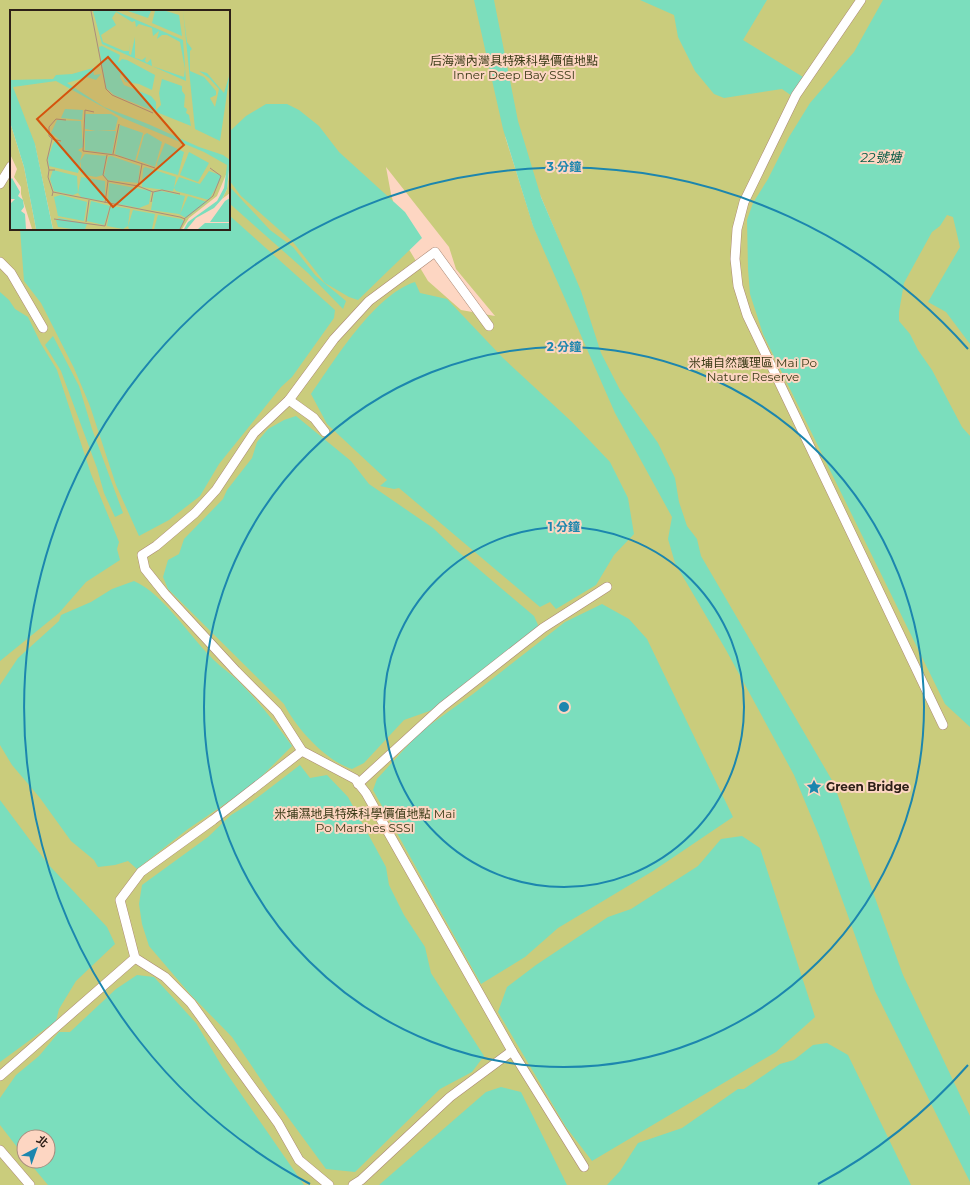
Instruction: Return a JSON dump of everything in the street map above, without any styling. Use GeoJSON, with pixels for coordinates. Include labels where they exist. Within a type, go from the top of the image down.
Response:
{"type":"FeatureCollection","features":[{"type":"Feature","properties":{"kind":"lane"},"geometry":{"type":"LineString","coordinates":[[861,0],[796,95],[744,202],[735,244],[738,286],[747,315],[943,725]]}},
{"type":"Feature","properties":{"kind":"lane"},"geometry":{"type":"LineString","coordinates":[[0,184],[10,168]]}},
{"type":"Feature","properties":{"kind":"lane"},"geometry":{"type":"LineString","coordinates":[[489,326],[435,252],[368,301],[334,339],[289,400],[254,433],[216,490],[156,546],[142,555],[145,569],[165,594],[236,671],[277,712],[302,752],[355,780],[366,793],[512,1051],[584,1167]]}},
{"type":"Feature","properties":{"kind":"lane"},"geometry":{"type":"LineString","coordinates":[[0,262],[11,273],[43,328]]}},
{"type":"Feature","properties":{"kind":"lane"},"geometry":{"type":"LineString","coordinates":[[289,400],[314,418],[325,432]]}},
{"type":"Feature","properties":{"kind":"lane"},"geometry":{"type":"LineString","coordinates":[[358,784],[442,706],[543,628],[607,587]]}},
{"type":"Feature","properties":{"kind":"lane"},"geometry":{"type":"LineString","coordinates":[[302,752],[213,820],[141,872],[120,900],[135,958],[165,977],[191,1003],[278,1123],[299,1160],[329,1185]]}},
{"type":"Feature","properties":{"kind":"lane"},"geometry":{"type":"LineString","coordinates":[[0,1076],[135,958]]}},
{"type":"Feature","properties":{"kind":"lane"},"geometry":{"type":"LineString","coordinates":[[353,1185],[361,1180],[450,1098],[512,1051]]}},
{"type":"Feature","properties":{"kind":"lane"},"geometry":{"type":"LineString","coordinates":[[0,1151],[30,1185]]}},
{"type":"Feature","properties":{"kind":"green space","name":"米埔濕地具特殊科學價值地點 Mai Po Marshes SSSI"},"geometry":{"type":"Polygon","coordinates":[[[0,0],[970,0],[970,1185],[0,1185],[0,0]],[[505,136],[533,225],[556,276],[558,238],[541,197],[505,136]],[[386,167],[391,194],[404,241],[428,281],[461,310],[495,316],[456,269],[449,247],[386,167]]]}},
{"type":"Feature","properties":{"kind":"water"},"geometry":{"type":"Polygon","coordinates":[[[474,0],[494,0],[518,121],[541,197],[581,291],[601,353],[620,390],[658,443],[675,478],[679,502],[687,526],[697,539],[701,556],[833,782],[903,975],[970,1116],[970,1182],[875,991],[820,838],[794,775],[726,650],[675,563],[668,539],[672,517],[615,413],[533,226],[503,129],[474,0]]]}},
{"type":"Feature","properties":{"kind":"water"},"geometry":{"type":"Polygon","coordinates":[[[640,0],[767,0],[743,40],[803,77],[792,96],[782,89],[724,98],[714,94],[695,71],[678,37],[674,15],[640,0]]]}},
{"type":"Feature","properties":{"kind":"water","name":"22號塘"},"geometry":{"type":"Polygon","coordinates":[[[883,0],[970,0],[970,344],[946,312],[928,302],[960,247],[953,217],[947,215],[940,226],[932,232],[904,283],[899,321],[910,334],[918,350],[932,370],[962,427],[970,436],[970,727],[945,704],[763,334],[750,294],[747,220],[753,203],[768,179],[789,137],[810,103],[854,52],[883,0]]]}},
{"type":"Feature","properties":{"kind":"water"},"geometry":{"type":"Polygon","coordinates":[[[266,104],[287,104],[299,110],[319,126],[339,152],[405,212],[422,238],[358,300],[349,297],[325,283],[293,242],[241,196],[230,181],[230,131],[246,116],[266,104]]]}},
{"type":"Feature","properties":{"kind":"water"},"geometry":{"type":"Polygon","coordinates":[[[230,187],[270,230],[293,247],[316,276],[346,301],[343,309],[308,273],[230,204],[230,187]]]}},
{"type":"Feature","properties":{"kind":"water"},"geometry":{"type":"Polygon","coordinates":[[[230,216],[335,310],[334,318],[292,377],[281,387],[219,464],[200,496],[169,520],[139,536],[116,485],[90,406],[74,368],[41,303],[24,281],[20,230],[230,230],[230,216]]]}},
{"type":"Feature","properties":{"kind":"water"},"geometry":{"type":"Polygon","coordinates":[[[415,282],[420,293],[447,299],[503,358],[572,422],[610,462],[628,498],[634,534],[614,555],[596,585],[556,609],[550,602],[540,607],[399,488],[394,489],[380,486],[387,480],[327,424],[311,394],[344,347],[370,314],[400,289],[415,282]]]}},
{"type":"Feature","properties":{"kind":"water"},"geometry":{"type":"Polygon","coordinates":[[[0,292],[9,300],[15,309],[28,317],[41,344],[57,370],[91,474],[119,542],[117,549],[120,560],[86,582],[59,613],[0,661],[0,292]]]}},
{"type":"Feature","properties":{"kind":"water"},"geometry":{"type":"Polygon","coordinates":[[[53,336],[79,386],[92,429],[123,513],[115,517],[104,493],[97,468],[61,371],[45,345],[53,336]]]}},
{"type":"Feature","properties":{"kind":"water"},"geometry":{"type":"Polygon","coordinates":[[[296,416],[351,461],[369,484],[433,528],[455,549],[534,616],[538,625],[535,636],[438,708],[404,720],[364,763],[352,769],[332,759],[304,733],[284,704],[168,589],[163,577],[168,560],[179,554],[184,539],[223,499],[227,490],[252,458],[257,442],[268,429],[284,420],[296,416]]]}},
{"type":"Feature","properties":{"kind":"water"},"geometry":{"type":"Polygon","coordinates":[[[134,581],[155,595],[175,615],[213,659],[243,686],[265,710],[292,746],[253,785],[188,829],[137,869],[128,861],[115,865],[98,867],[94,860],[71,841],[40,798],[12,765],[0,745],[0,685],[18,658],[59,621],[61,615],[91,602],[112,589],[134,581]]]}},
{"type":"Feature","properties":{"kind":"water"},"geometry":{"type":"Polygon","coordinates":[[[602,604],[629,619],[647,639],[733,817],[653,871],[558,928],[525,957],[481,984],[373,790],[377,779],[420,732],[473,694],[565,622],[602,604]]]}},
{"type":"Feature","properties":{"kind":"water"},"geometry":{"type":"Polygon","coordinates":[[[300,765],[310,778],[327,775],[348,797],[386,867],[389,885],[404,915],[425,947],[431,973],[484,1056],[472,1072],[440,1089],[355,1172],[326,1169],[268,1090],[232,1037],[190,994],[149,946],[142,924],[139,904],[142,885],[208,837],[231,815],[249,804],[300,765]]]}},
{"type":"Feature","properties":{"kind":"water"},"geometry":{"type":"Polygon","coordinates":[[[0,800],[47,863],[107,927],[115,944],[76,981],[59,1009],[56,1021],[0,1062],[0,800]]]}},
{"type":"Feature","properties":{"kind":"water"},"geometry":{"type":"Polygon","coordinates":[[[742,836],[760,848],[815,1017],[776,1052],[592,1161],[566,1127],[498,1012],[507,987],[536,965],[608,917],[631,909],[698,866],[721,839],[742,836]]]}},
{"type":"Feature","properties":{"kind":"water"},"geometry":{"type":"Polygon","coordinates":[[[137,975],[154,977],[196,1023],[223,1068],[304,1185],[48,1185],[35,1169],[56,1169],[56,1129],[16,1129],[16,1146],[0,1125],[0,1098],[16,1075],[39,1056],[59,1032],[70,1032],[116,989],[137,975]]]}},
{"type":"Feature","properties":{"kind":"water"},"geometry":{"type":"Polygon","coordinates":[[[827,1043],[848,1055],[911,1185],[607,1185],[620,1171],[638,1143],[682,1128],[738,1089],[744,1089],[780,1064],[794,1060],[813,1045],[827,1043]]]}},
{"type":"Feature","properties":{"kind":"water"},"geometry":{"type":"Polygon","coordinates":[[[501,1087],[521,1092],[567,1185],[379,1185],[486,1092],[501,1087]]]}},
{"type":"Feature","properties":{"kind":"place","name":"Green Bridge"},"geometry":{"type":"Point","coordinates":[814,787]}},
{"type":"Feature","properties":{"kind":"park label","name":"后海灣內灣具特殊科學價值地點 Inner Deep Bay SSSI"},"geometry":{"type":"Point","coordinates":[514,68]}},
{"type":"Feature","properties":{"kind":"park label","name":"米埔自然護理區 Mai Po Nature Reserve"},"geometry":{"type":"Point","coordinates":[753,370]}}]}
